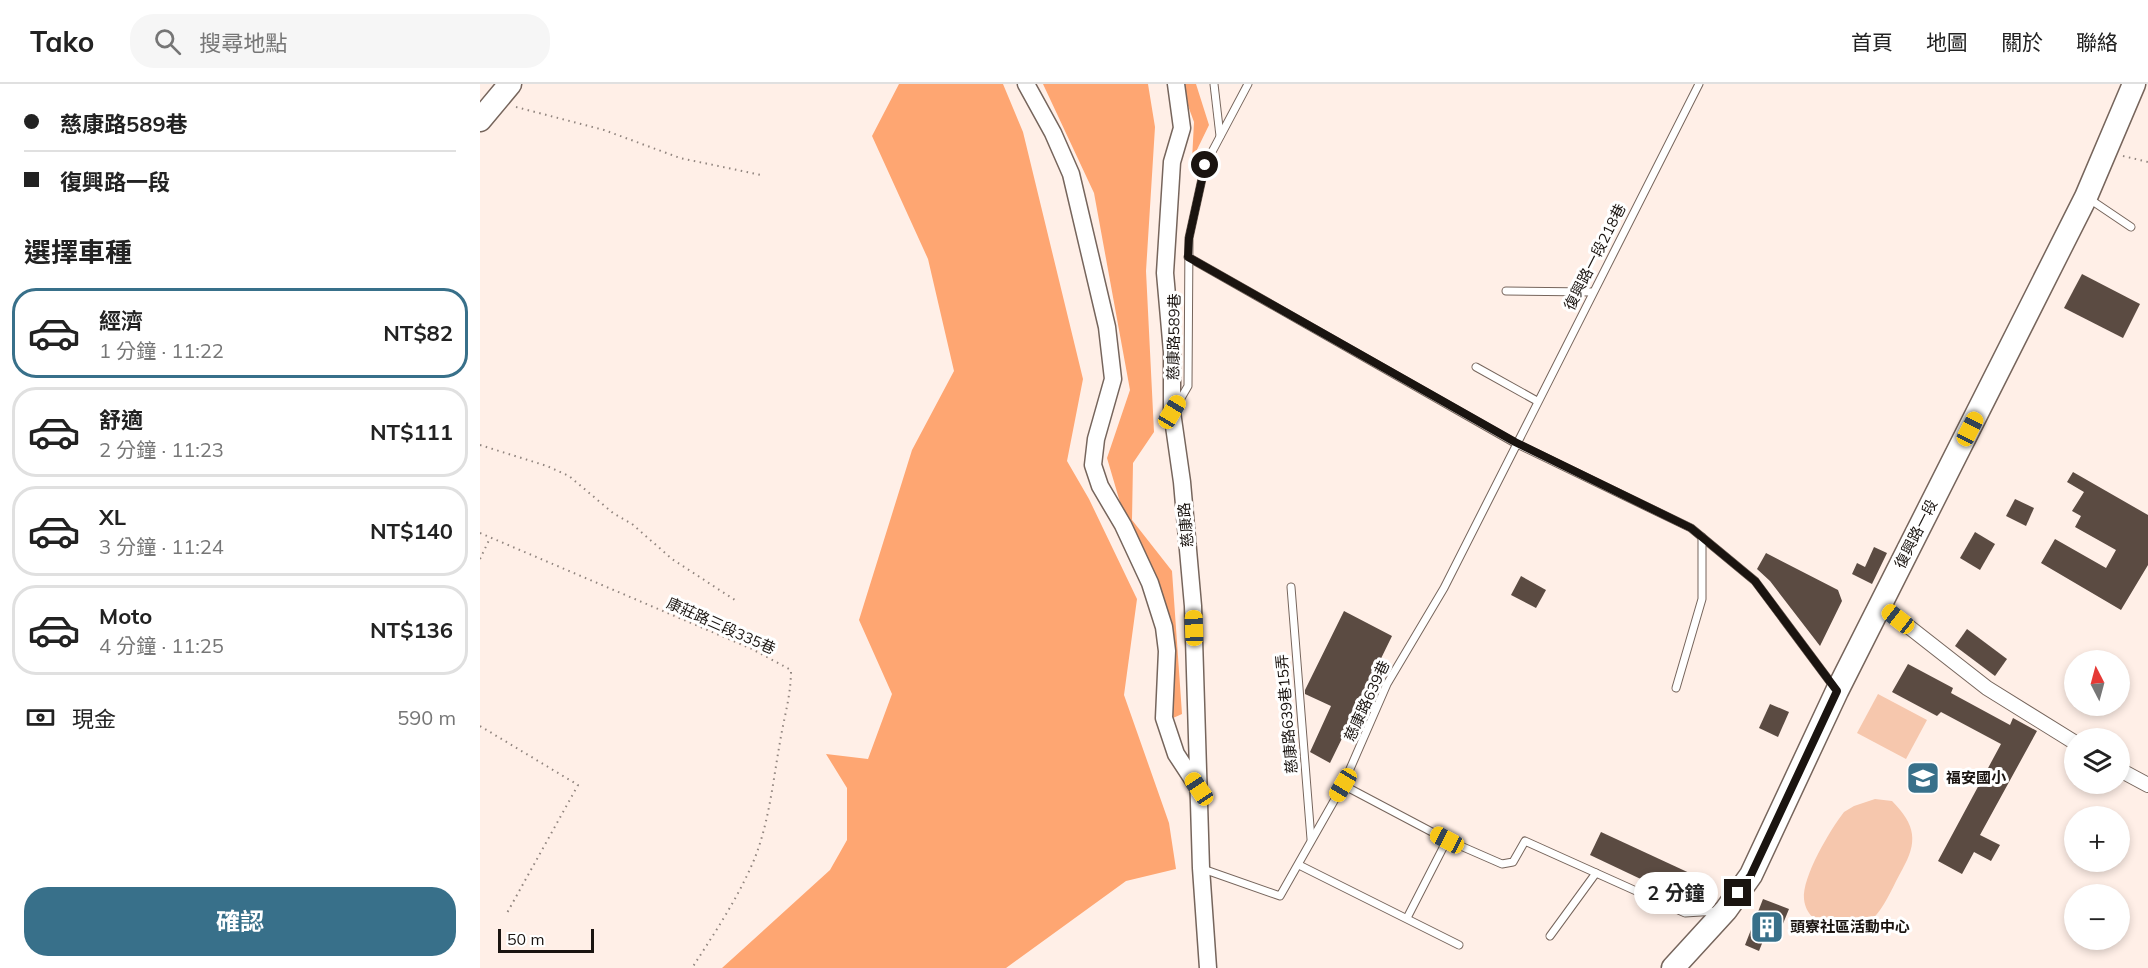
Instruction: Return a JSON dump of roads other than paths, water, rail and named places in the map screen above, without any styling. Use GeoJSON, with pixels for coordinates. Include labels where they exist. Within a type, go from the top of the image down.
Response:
{"type":"FeatureCollection","features":[{"type":"Feature","properties":{"kind":"main road","name":"復興路一段"},"geometry":{"type":"LineString","coordinates":[[1673,968],[1725,910],[1751,875],[1837,691],[2086,197],[2134,84]]}},
{"type":"Feature","properties":{"kind":"main road"},"geometry":{"type":"LineString","coordinates":[[480,120],[495,92]]}},
{"type":"Feature","properties":{"kind":"street"},"geometry":{"type":"LineString","coordinates":[[1026,84],[1053,133],[1071,174],[1107,327],[1113,379],[1096,439],[1093,465],[1100,486],[1123,525],[1150,583],[1164,627],[1167,651],[1164,718],[1176,754],[1199,789]]}},
{"type":"Feature","properties":{"kind":"street","name":"慈康路"},"geometry":{"type":"LineString","coordinates":[[1176,84],[1182,128],[1172,162],[1165,273],[1172,352],[1172,412],[1182,482],[1193,606],[1201,868],[1208,968]]}},
{"type":"Feature","properties":{"kind":"street"},"geometry":{"type":"LineString","coordinates":[[1881,605],[1987,688],[2064,736]]}},
{"type":"Feature","properties":{"kind":"street"},"geometry":{"type":"LineString","coordinates":[[2130,776],[2147,786]]}},
{"type":"Feature","properties":{"kind":"lane"},"geometry":{"type":"LineString","coordinates":[[1214,84],[1220,136]]}},
{"type":"Feature","properties":{"kind":"lane","name":"慈康路589巷"},"geometry":{"type":"LineString","coordinates":[[1172,412],[1188,386],[1189,238],[1205,165],[1248,84]]}},
{"type":"Feature","properties":{"kind":"lane","name":"復興路一段218巷"},"geometry":{"type":"LineString","coordinates":[[1515,442],[1699,84]]}},
{"type":"Feature","properties":{"kind":"lane"},"geometry":{"type":"LineString","coordinates":[[2086,197],[2131,226]]}},
{"type":"Feature","properties":{"kind":"lane"},"geometry":{"type":"LineString","coordinates":[[1188,257],[1515,442],[1691,528],[1755,581],[1837,691]]}},
{"type":"Feature","properties":{"kind":"lane"},"geometry":{"type":"LineString","coordinates":[[1506,291],[1592,292]]}},
{"type":"Feature","properties":{"kind":"lane"},"geometry":{"type":"LineString","coordinates":[[1476,367],[1537,401]]}},
{"type":"Feature","properties":{"kind":"lane","name":"慈康路639巷"},"geometry":{"type":"LineString","coordinates":[[1201,868],[1280,896],[1343,785],[1387,684],[1444,588],[1515,442]]}},
{"type":"Feature","properties":{"kind":"lane"},"geometry":{"type":"LineString","coordinates":[[1676,688],[1702,599],[1702,537]]}},
{"type":"Feature","properties":{"kind":"lane","name":"慈康路639巷15弄"},"geometry":{"type":"LineString","coordinates":[[1291,587],[1311,840]]}},
{"type":"Feature","properties":{"kind":"lane"},"geometry":{"type":"LineString","coordinates":[[1343,785],[1447,840],[1502,864],[1513,862],[1525,842],[1685,914],[1725,910]]}},
{"type":"Feature","properties":{"kind":"lane"},"geometry":{"type":"LineString","coordinates":[[1407,918],[1447,840]]}},
{"type":"Feature","properties":{"kind":"lane"},"geometry":{"type":"LineString","coordinates":[[1299,865],[1459,945]]}},
{"type":"Feature","properties":{"kind":"lane"},"geometry":{"type":"LineString","coordinates":[[1550,936],[1596,873]]}},
{"type":"Feature","properties":{"kind":"place","name":"福安國小"},"geometry":{"type":"Point","coordinates":[1923,778]}},
{"type":"Feature","properties":{"kind":"place","name":"頭寮社區活動中心"},"geometry":{"type":"Point","coordinates":[1767,927]}}]}
